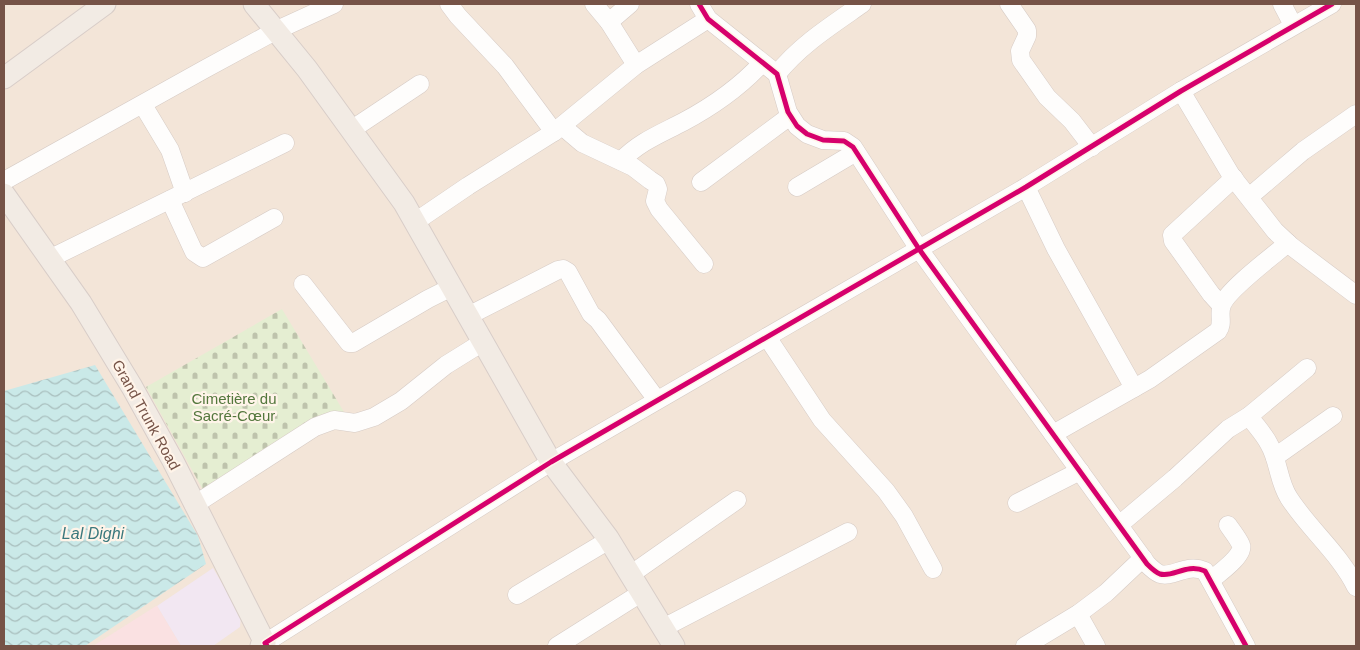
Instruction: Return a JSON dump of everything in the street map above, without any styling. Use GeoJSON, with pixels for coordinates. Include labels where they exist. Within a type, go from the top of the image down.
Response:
{"type":"FeatureCollection","features":[{"type":"Feature","properties":{"kind":"main road"},"geometry":{"type":"LineString","coordinates":[[4,78],[104,4]]}},
{"type":"Feature","properties":{"kind":"main road"},"geometry":{"type":"LineString","coordinates":[[254,4],[307,69],[404,203],[551,462],[609,540],[668,637]]}},
{"type":"Feature","properties":{"kind":"main road","name":"Grand Trunk Road"},"geometry":{"type":"LineString","coordinates":[[4,194],[81,303],[132,387],[173,461],[264,645]]}},
{"type":"Feature","properties":{"kind":"street"},"geometry":{"type":"LineString","coordinates":[[4,182],[143,105],[205,68],[275,31],[334,4]]}},
{"type":"Feature","properties":{"kind":"street"},"geometry":{"type":"LineString","coordinates":[[449,4],[558,129],[633,167],[656,184],[658,189],[655,201],[659,209],[704,264]]}},
{"type":"Feature","properties":{"kind":"street"},"geometry":{"type":"LineString","coordinates":[[594,4],[609,22],[636,65]]}},
{"type":"Feature","properties":{"kind":"street"},"geometry":{"type":"LineString","coordinates":[[609,22],[630,4]]}},
{"type":"Feature","properties":{"kind":"street"},"geometry":{"type":"LineString","coordinates":[[777,74],[801,47],[862,4]]}},
{"type":"Feature","properties":{"kind":"street"},"geometry":{"type":"LineString","coordinates":[[1009,4],[1027,30],[1027,36],[1020,51],[1021,60],[1047,97],[1072,121],[1092,146]]}},
{"type":"Feature","properties":{"kind":"street"},"geometry":{"type":"LineString","coordinates":[[1282,4],[1294,25]]}},
{"type":"Feature","properties":{"kind":"street"},"geometry":{"type":"LineString","coordinates":[[264,645],[551,462],[1026,187],[1181,91],[1332,4]]}},
{"type":"Feature","properties":{"kind":"street"},"geometry":{"type":"LineString","coordinates":[[415,222],[558,129],[703,11],[777,74],[788,112],[797,126],[807,134],[823,140],[844,141],[853,147],[919,249],[1143,558],[1158,573],[1163,575],[1190,568],[1198,568],[1205,571],[1242,645]]}},
{"type":"Feature","properties":{"kind":"street"},"geometry":{"type":"LineString","coordinates":[[621,161],[633,148],[684,122],[732,92],[762,62]]}},
{"type":"Feature","properties":{"kind":"street"},"geometry":{"type":"LineString","coordinates":[[351,130],[420,84]]}},
{"type":"Feature","properties":{"kind":"street"},"geometry":{"type":"LineString","coordinates":[[1181,91],[1234,178],[1275,231],[1356,295]]}},
{"type":"Feature","properties":{"kind":"street"},"geometry":{"type":"LineString","coordinates":[[143,105],[170,150],[177,197],[194,252],[203,258],[274,218]]}},
{"type":"Feature","properties":{"kind":"street"},"geometry":{"type":"LineString","coordinates":[[1249,197],[1303,152],[1356,114]]}},
{"type":"Feature","properties":{"kind":"street"},"geometry":{"type":"LineString","coordinates":[[701,182],[790,116]]}},
{"type":"Feature","properties":{"kind":"street"},"geometry":{"type":"LineString","coordinates":[[51,258],[285,143]]}},
{"type":"Feature","properties":{"kind":"street"},"geometry":{"type":"LineString","coordinates":[[797,188],[856,152]]}},
{"type":"Feature","properties":{"kind":"street"},"geometry":{"type":"LineString","coordinates":[[1053,434],[1150,379],[1218,331],[1222,320],[1221,305],[1173,241],[1172,235],[1234,178]]}},
{"type":"Feature","properties":{"kind":"street"},"geometry":{"type":"LineString","coordinates":[[1026,187],[1056,249],[1134,388]]}},
{"type":"Feature","properties":{"kind":"street"},"geometry":{"type":"LineString","coordinates":[[1221,305],[1234,289],[1288,243]]}},
{"type":"Feature","properties":{"kind":"street"},"geometry":{"type":"LineString","coordinates":[[468,316],[563,269],[568,272],[591,314],[598,320],[657,400]]}},
{"type":"Feature","properties":{"kind":"street"},"geometry":{"type":"LineString","coordinates":[[303,284],[349,343],[353,343],[428,299],[452,288]]}},
{"type":"Feature","properties":{"kind":"street"},"geometry":{"type":"LineString","coordinates":[[767,337],[822,420],[886,491],[904,516],[933,569]]}},
{"type":"Feature","properties":{"kind":"street"},"geometry":{"type":"LineString","coordinates":[[194,505],[315,428],[334,420],[355,423],[364,421],[401,402],[446,365],[483,342]]}},
{"type":"Feature","properties":{"kind":"street"},"geometry":{"type":"LineString","coordinates":[[1119,525],[1175,478],[1228,429],[1248,416],[1307,368]]}},
{"type":"Feature","properties":{"kind":"street"},"geometry":{"type":"LineString","coordinates":[[1248,416],[1269,444],[1289,497],[1343,566],[1356,588]]}},
{"type":"Feature","properties":{"kind":"street"},"geometry":{"type":"LineString","coordinates":[[1275,457],[1333,416]]}},
{"type":"Feature","properties":{"kind":"street"},"geometry":{"type":"LineString","coordinates":[[1017,503],[1080,472]]}},
{"type":"Feature","properties":{"kind":"street"},"geometry":{"type":"LineString","coordinates":[[630,575],[737,500]]}},
{"type":"Feature","properties":{"kind":"street"},"geometry":{"type":"LineString","coordinates":[[1211,580],[1237,557],[1242,549],[1228,525]]}},
{"type":"Feature","properties":{"kind":"street"},"geometry":{"type":"LineString","coordinates":[[668,637],[848,532]]}},
{"type":"Feature","properties":{"kind":"street"},"geometry":{"type":"LineString","coordinates":[[517,595],[609,540]]}},
{"type":"Feature","properties":{"kind":"street"},"geometry":{"type":"LineString","coordinates":[[1025,646],[1078,614],[1106,593],[1143,558]]}},
{"type":"Feature","properties":{"kind":"street"},"geometry":{"type":"LineString","coordinates":[[557,646],[641,594]]}},
{"type":"Feature","properties":{"kind":"street"},"geometry":{"type":"LineString","coordinates":[[1078,614],[1096,646]]}},
{"type":"Feature","properties":{"kind":"shaded area"},"geometry":{"type":"Polygon","coordinates":[[[4,4],[1356,4],[1356,646],[4,646],[4,4]]]}},
{"type":"Feature","properties":{"kind":"shaded area"},"geometry":{"type":"Polygon","coordinates":[[[213,568],[241,615],[240,627],[213,646],[181,646],[157,606],[213,568]]]}},
{"type":"Feature","properties":{"kind":"shaded area"},"geometry":{"type":"Polygon","coordinates":[[[156,606],[181,646],[93,646],[156,606]]]}},
{"type":"Feature","properties":{"kind":"green space","name":"Cimetière du Sacré-Cœur"},"geometry":{"type":"Polygon","coordinates":[[[282,309],[344,412],[207,497],[146,387],[282,309]]]}},
{"type":"Feature","properties":{"kind":"water","name":"Lal Dighi"},"geometry":{"type":"Polygon","coordinates":[[[95,365],[198,536],[206,564],[85,646],[4,646],[4,391],[95,365]]]}},
{"type":"Feature","properties":{"kind":"cycle path"},"geometry":{"type":"LineString","coordinates":[[699,4],[708,19],[777,74],[788,112],[797,126],[807,134],[823,140],[844,141],[853,147],[919,249],[1147,564],[1156,572],[1165,575],[1186,569],[1205,571],[1246,646]]}},
{"type":"Feature","properties":{"kind":"cycle path"},"geometry":{"type":"LineString","coordinates":[[267,646],[265,643],[551,462],[1026,187],[1181,91],[1332,4]]}}]}
